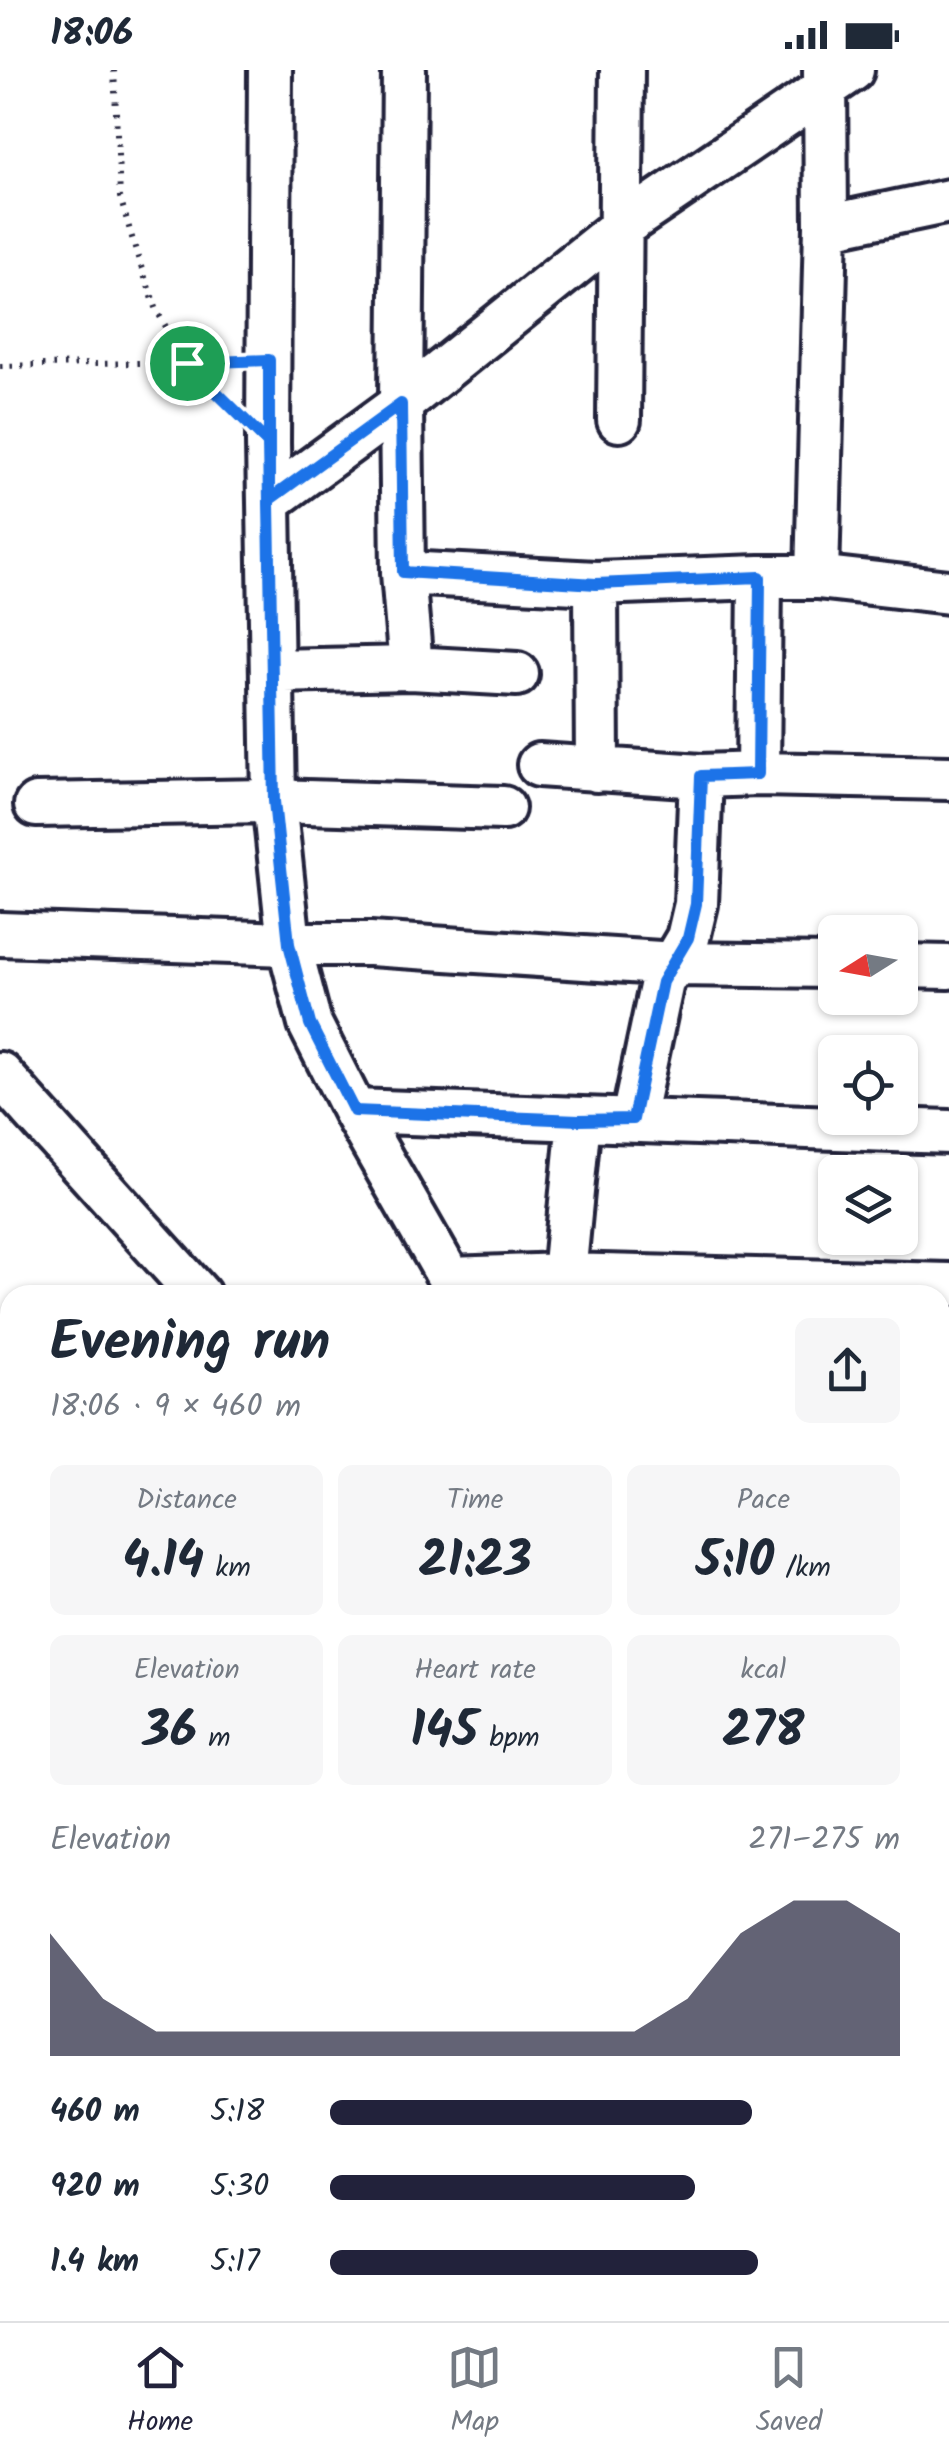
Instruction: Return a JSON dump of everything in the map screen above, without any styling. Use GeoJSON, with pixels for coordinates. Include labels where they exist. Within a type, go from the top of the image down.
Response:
{"type":"FeatureCollection","features":[{"type":"Feature","properties":{"kind":"street"},"geometry":{"type":"LineString","coordinates":[[270,70],[268,443],[274,801],[289,944],[310,1024],[354,1111],[453,1285]]}},
{"type":"Feature","properties":{"kind":"street"},"geometry":{"type":"LineString","coordinates":[[404,70],[401,404],[403,572],[411,668]]}},
{"type":"Feature","properties":{"kind":"street"},"geometry":{"type":"LineString","coordinates":[[618,420],[622,70]]}},
{"type":"Feature","properties":{"kind":"street"},"geometry":{"type":"LineString","coordinates":[[269,500],[401,404],[621,227],[834,76]]}},
{"type":"Feature","properties":{"kind":"street"},"geometry":{"type":"LineString","coordinates":[[818,577],[826,227],[834,76]]}},
{"type":"Feature","properties":{"kind":"street"},"geometry":{"type":"LineString","coordinates":[[826,227],[949,201]]}},
{"type":"Feature","properties":{"kind":"street"},"geometry":{"type":"LineString","coordinates":[[403,572],[596,584],[818,577],[949,592]]}},
{"type":"Feature","properties":{"kind":"street"},"geometry":{"type":"LineString","coordinates":[[758,774],[760,577]]}},
{"type":"Feature","properties":{"kind":"street"},"geometry":{"type":"LineString","coordinates":[[596,584],[597,770]]}},
{"type":"Feature","properties":{"kind":"street"},"geometry":{"type":"LineString","coordinates":[[273,671],[411,668],[517,674]]}},
{"type":"Feature","properties":{"kind":"street"},"geometry":{"type":"LineString","coordinates":[[539,765],[701,776],[949,778]]}},
{"type":"Feature","properties":{"kind":"street"},"geometry":{"type":"LineString","coordinates":[[633,1119],[662,982],[688,938],[696,904],[701,776]]}},
{"type":"Feature","properties":{"kind":"street"},"geometry":{"type":"LineString","coordinates":[[36,804],[274,801],[503,808]]}},
{"type":"Feature","properties":{"kind":"street"},"geometry":{"type":"LineString","coordinates":[[0,934],[370,944],[675,964],[818,966]]}},
{"type":"Feature","properties":{"kind":"street"},"geometry":{"type":"LineString","coordinates":[[918,966],[949,967]]}},
{"type":"Feature","properties":{"kind":"street"},"geometry":{"type":"LineString","coordinates":[[0,1074],[179,1285]]}},
{"type":"Feature","properties":{"kind":"street"},"geometry":{"type":"LineString","coordinates":[[354,1111],[949,1132]]}},
{"type":"Feature","properties":{"kind":"street"},"geometry":{"type":"LineString","coordinates":[[564,1275],[579,1120]]}},
{"type":"Feature","properties":{"kind":"street"},"geometry":{"type":"LineString","coordinates":[[472,1285],[564,1275],[914,1285]]}},
{"type":"Feature","properties":{"kind":"path"},"geometry":{"type":"LineString","coordinates":[[114,70],[120,197],[158,313],[187,363],[268,443]]}},
{"type":"Feature","properties":{"kind":"path"},"geometry":{"type":"LineString","coordinates":[[0,366],[269,360]]}},
{"type":"Feature","properties":{"kind":"route"},"geometry":{"type":"LineString","coordinates":[[269,360],[269,500],[401,404],[403,572],[596,584],[760,577],[758,774],[701,776],[696,904],[688,938],[662,982],[633,1119],[354,1111],[310,1024],[289,944],[274,801],[268,443],[187,363],[269,360]]}}]}
